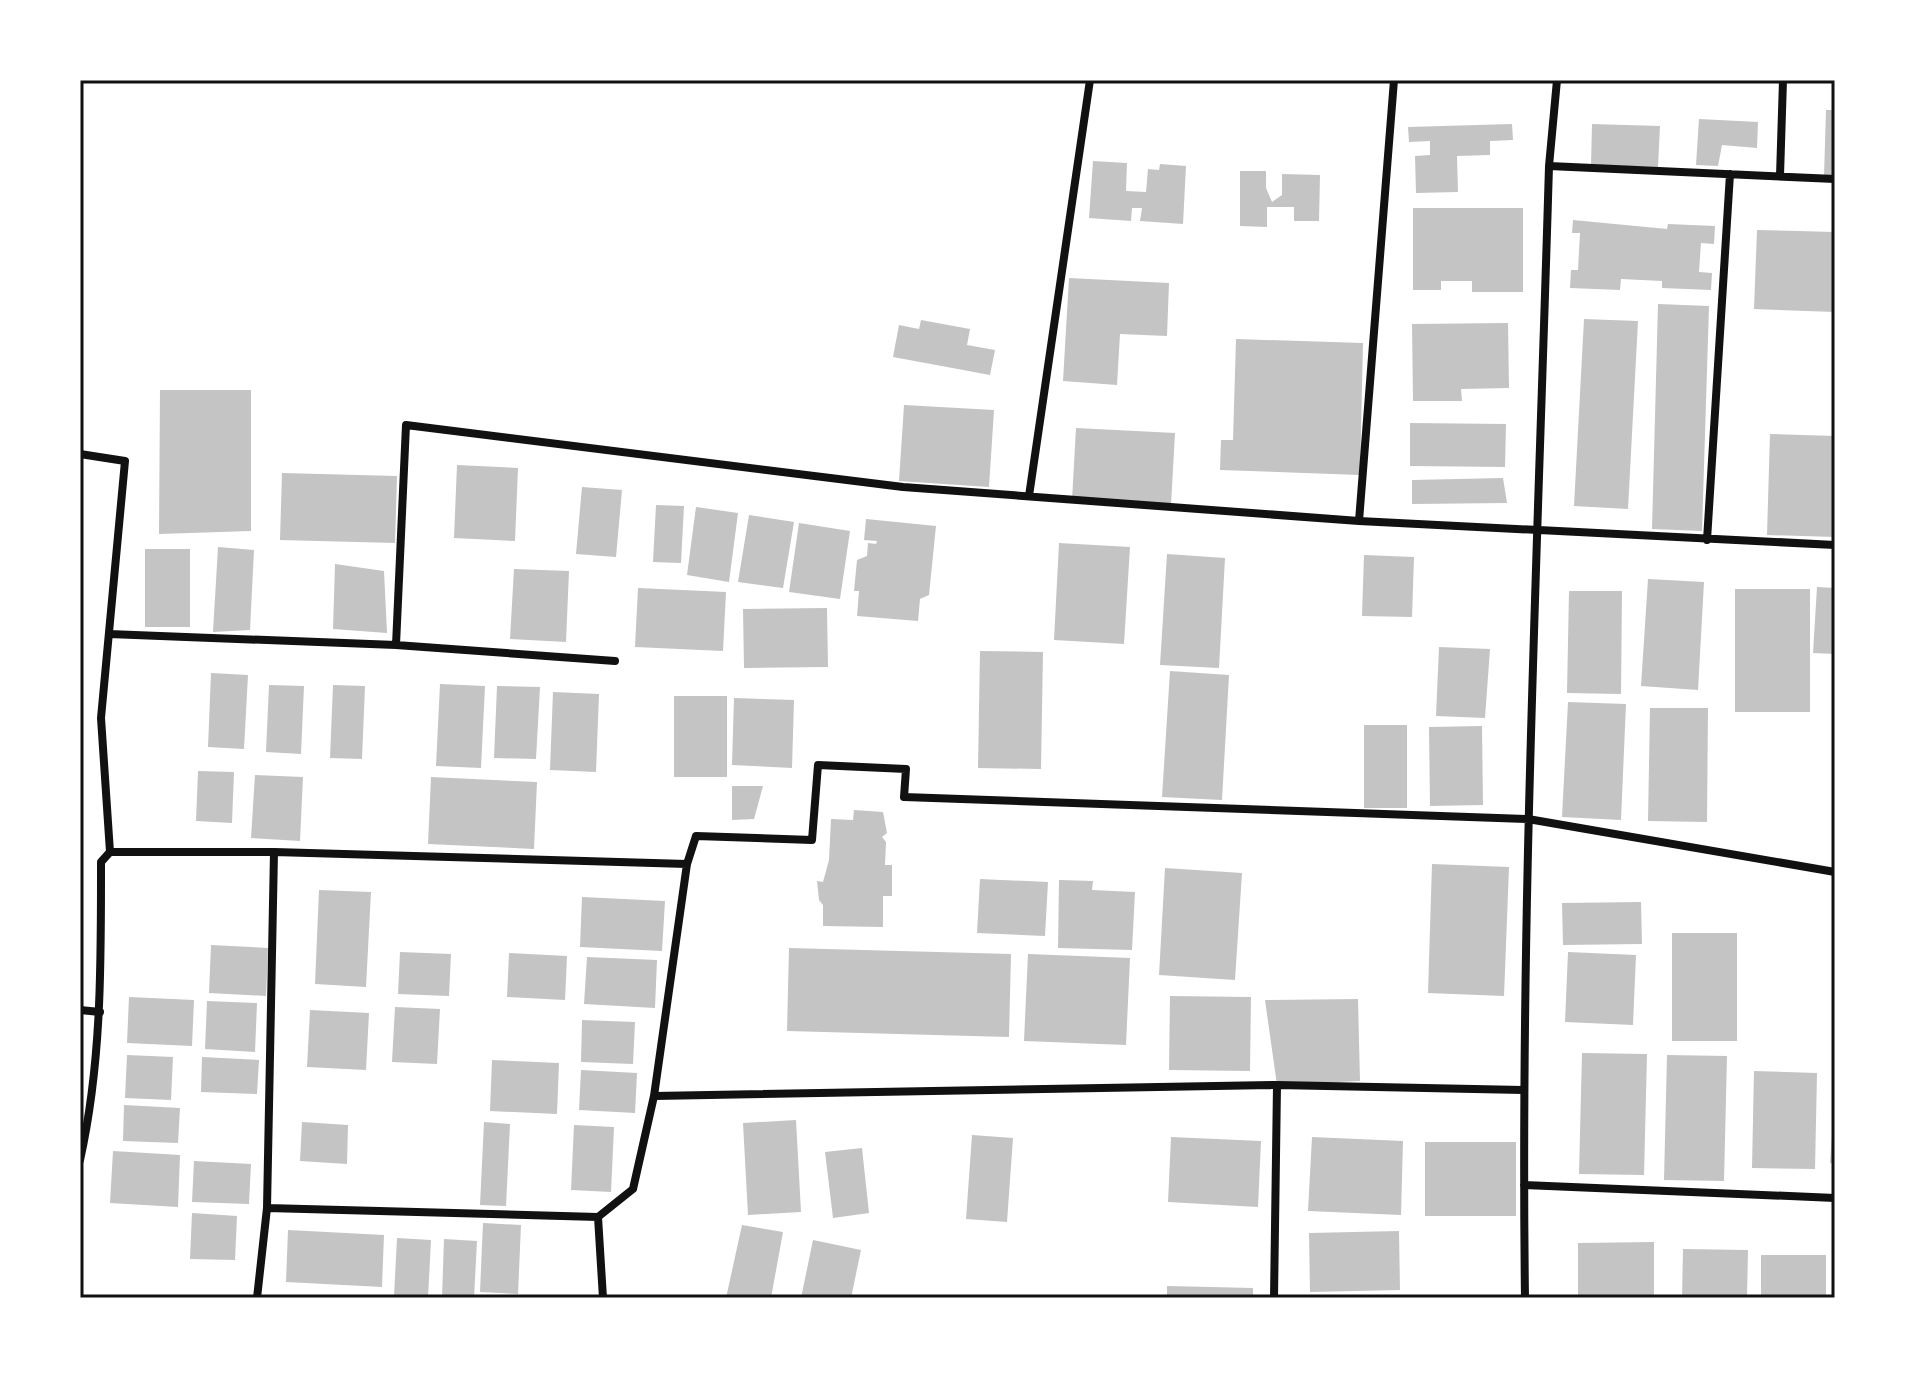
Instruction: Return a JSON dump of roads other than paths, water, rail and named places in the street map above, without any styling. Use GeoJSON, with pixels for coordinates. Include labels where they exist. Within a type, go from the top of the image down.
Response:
{"type":"FeatureCollection","features":[{"type":"Feature","properties":{"kind":"street"},"geometry":{"type":"LineString","coordinates":[[1029,496],[1090,80]]}},
{"type":"Feature","properties":{"kind":"street"},"geometry":{"type":"LineString","coordinates":[[1359,521],[1394,80]]}},
{"type":"Feature","properties":{"kind":"street"},"geometry":{"type":"LineString","coordinates":[[1525,1298],[1523,1090],[1528,819],[1549,166],[1557,80]]}},
{"type":"Feature","properties":{"kind":"street"},"geometry":{"type":"LineString","coordinates":[[1780,176],[1783,80]]}},
{"type":"Feature","properties":{"kind":"street"},"geometry":{"type":"LineString","coordinates":[[1549,166],[1835,179]]}},
{"type":"Feature","properties":{"kind":"street"},"geometry":{"type":"LineString","coordinates":[[1707,540],[1730,174]]}},
{"type":"Feature","properties":{"kind":"street"},"geometry":{"type":"LineString","coordinates":[[396,645],[406,425],[903,487],[1359,521],[1835,545]]}},
{"type":"Feature","properties":{"kind":"street"},"geometry":{"type":"LineString","coordinates":[[80,454],[125,461],[101,718],[110,852],[101,862],[100,1012],[80,1160]]}},
{"type":"Feature","properties":{"kind":"street"},"geometry":{"type":"LineString","coordinates":[[109,634],[396,645],[615,661]]}},
{"type":"Feature","properties":{"kind":"street"},"geometry":{"type":"LineString","coordinates":[[267,1208],[598,1217],[633,1189],[654,1096],[687,864],[696,836],[812,840],[818,765],[906,769],[904,797],[1528,819],[1835,872]]}},
{"type":"Feature","properties":{"kind":"street"},"geometry":{"type":"LineString","coordinates":[[110,852],[274,852],[687,864]]}},
{"type":"Feature","properties":{"kind":"street"},"geometry":{"type":"LineString","coordinates":[[257,1298],[267,1208],[274,852]]}},
{"type":"Feature","properties":{"kind":"street"},"geometry":{"type":"LineString","coordinates":[[80,1010],[100,1012]]}},
{"type":"Feature","properties":{"kind":"street"},"geometry":{"type":"LineString","coordinates":[[654,1096],[1277,1085],[1523,1090]]}},
{"type":"Feature","properties":{"kind":"street"},"geometry":{"type":"LineString","coordinates":[[1274,1298],[1277,1085]]}},
{"type":"Feature","properties":{"kind":"street"},"geometry":{"type":"LineString","coordinates":[[1524,1185],[1835,1198]]}},
{"type":"Feature","properties":{"kind":"street"},"geometry":{"type":"LineString","coordinates":[[598,1217],[603,1298]]}}]}
